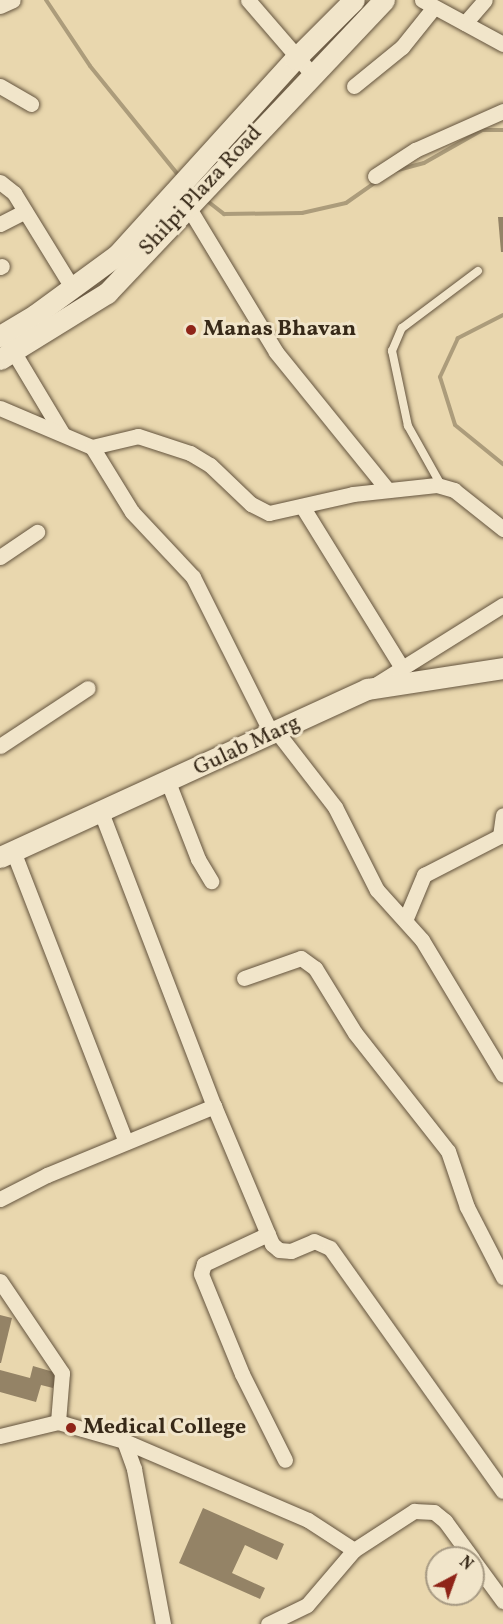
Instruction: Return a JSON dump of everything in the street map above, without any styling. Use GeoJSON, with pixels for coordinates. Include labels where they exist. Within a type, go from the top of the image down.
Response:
{"type":"FeatureCollection","features":[{"type":"Feature","properties":{"kind":"street"},"geometry":{"type":"LineString","coordinates":[[0,6],[13,0]]}},
{"type":"Feature","properties":{"kind":"street"},"geometry":{"type":"LineString","coordinates":[[248,0],[303,66]]}},
{"type":"Feature","properties":{"kind":"street","name":"Shilpi Plaza Road"},"geometry":{"type":"LineString","coordinates":[[4,348],[108,293],[180,199],[303,66],[354,0]]}},
{"type":"Feature","properties":{"kind":"street","name":"Shilpi Plaza Road"},"geometry":{"type":"LineString","coordinates":[[4,348],[117,255],[180,199],[194,172],[303,66],[384,0]]}},
{"type":"Feature","properties":{"kind":"street"},"geometry":{"type":"LineString","coordinates":[[465,23],[485,0]]}},
{"type":"Feature","properties":{"kind":"street"},"geometry":{"type":"LineString","coordinates":[[354,86],[402,47],[428,3],[503,44]]}},
{"type":"Feature","properties":{"kind":"street"},"geometry":{"type":"LineString","coordinates":[[0,86],[31,104]]}},
{"type":"Feature","properties":{"kind":"street"},"geometry":{"type":"LineString","coordinates":[[375,176],[415,150],[503,111]]}},
{"type":"Feature","properties":{"kind":"street"},"geometry":{"type":"LineString","coordinates":[[0,182],[25,211],[73,289]]}},
{"type":"Feature","properties":{"kind":"street"},"geometry":{"type":"LineString","coordinates":[[180,199],[276,352],[387,489]]}},
{"type":"Feature","properties":{"kind":"street"},"geometry":{"type":"LineString","coordinates":[[0,224],[25,211]]}},
{"type":"Feature","properties":{"kind":"street"},"geometry":{"type":"LineString","coordinates":[[4,348],[62,433]]}},
{"type":"Feature","properties":{"kind":"street"},"geometry":{"type":"LineString","coordinates":[[0,408],[92,447],[132,512],[193,577],[275,734],[335,807],[377,890],[406,918],[503,1075]]}},
{"type":"Feature","properties":{"kind":"street"},"geometry":{"type":"LineString","coordinates":[[92,447],[138,436],[152,438],[210,465],[260,510],[269,513],[387,489],[441,485],[454,490],[503,529]]}},
{"type":"Feature","properties":{"kind":"street"},"geometry":{"type":"LineString","coordinates":[[302,506],[402,668]]}},
{"type":"Feature","properties":{"kind":"street"},"geometry":{"type":"LineString","coordinates":[[0,557],[37,532]]}},
{"type":"Feature","properties":{"kind":"street"},"geometry":{"type":"LineString","coordinates":[[367,689],[503,605]]}},
{"type":"Feature","properties":{"kind":"street","name":"Gulab Marg"},"geometry":{"type":"LineString","coordinates":[[7,854],[275,734],[367,689],[503,668]]}},
{"type":"Feature","properties":{"kind":"street"},"geometry":{"type":"LineString","coordinates":[[0,746],[88,688]]}},
{"type":"Feature","properties":{"kind":"street"},"geometry":{"type":"LineString","coordinates":[[168,782],[198,859],[211,881]]}},
{"type":"Feature","properties":{"kind":"street"},"geometry":{"type":"LineString","coordinates":[[100,812],[214,1106],[268,1234],[279,1250],[291,1251],[314,1241],[330,1248],[503,1491]]}},
{"type":"Feature","properties":{"kind":"street"},"geometry":{"type":"LineString","coordinates":[[406,918],[424,876],[500,836],[503,815]]}},
{"type":"Feature","properties":{"kind":"street"},"geometry":{"type":"LineString","coordinates":[[7,854],[126,1142]]}},
{"type":"Feature","properties":{"kind":"street"},"geometry":{"type":"LineString","coordinates":[[244,978],[301,958],[315,968],[355,1033],[448,1151],[466,1207],[503,1277]]}},
{"type":"Feature","properties":{"kind":"street"},"geometry":{"type":"LineString","coordinates":[[0,1199],[126,1142],[214,1106]]}},
{"type":"Feature","properties":{"kind":"street"},"geometry":{"type":"LineString","coordinates":[[268,1234],[212,1259],[204,1264],[201,1274],[242,1374],[285,1460]]}},
{"type":"Feature","properties":{"kind":"street"},"geometry":{"type":"LineString","coordinates":[[0,1281],[62,1373],[58,1422]]}},
{"type":"Feature","properties":{"kind":"street"},"geometry":{"type":"LineString","coordinates":[[0,1436],[58,1422],[124,1441],[308,1520],[354,1550]]}},
{"type":"Feature","properties":{"kind":"street"},"geometry":{"type":"LineString","coordinates":[[124,1441],[134,1469],[163,1624]]}},
{"type":"Feature","properties":{"kind":"street"},"geometry":{"type":"LineString","coordinates":[[268,1624],[307,1605],[354,1550],[422,1510],[445,1521],[463,1546]]}},
{"type":"Feature","properties":{"kind":"street"},"geometry":{"type":"LineString","coordinates":[[485,1577],[503,1601]]}},
{"type":"Feature","properties":{"kind":"lane"},"geometry":{"type":"LineString","coordinates":[[441,485],[408,426],[392,351],[402,328],[478,271]]}},
{"type":"Feature","properties":{"kind":"building"},"geometry":{"type":"Polygon","coordinates":[[[498,217],[503,217],[503,252],[501,252],[498,217]]]}},
{"type":"Feature","properties":{"kind":"building"},"geometry":{"type":"Polygon","coordinates":[[[0,1315],[12,1318],[1,1363],[0,1363],[0,1315]]]}},
{"type":"Feature","properties":{"kind":"building"},"geometry":{"type":"Polygon","coordinates":[[[33,1366],[57,1373],[53,1388],[41,1385],[36,1402],[0,1392],[0,1370],[30,1378],[33,1366]]]}},
{"type":"Feature","properties":{"kind":"building"},"geometry":{"type":"Polygon","coordinates":[[[203,1508],[284,1544],[277,1560],[245,1545],[232,1573],[265,1588],[260,1599],[179,1563],[203,1508]]]}},
{"type":"Feature","properties":{"kind":"waterway"},"geometry":{"type":"LineString","coordinates":[[46,0],[90,66],[180,177]]}},
{"type":"Feature","properties":{"kind":"waterway"},"geometry":{"type":"LineString","coordinates":[[394,171],[424,163],[482,130],[503,130]]}},
{"type":"Feature","properties":{"kind":"waterway"},"geometry":{"type":"LineString","coordinates":[[206,200],[224,214],[302,213],[346,203],[377,181]]}},
{"type":"Feature","properties":{"kind":"waterway"},"geometry":{"type":"LineString","coordinates":[[503,315],[458,338],[440,377],[455,425],[503,464]]}},
{"type":"Feature","properties":{"kind":"place","name":"Manas Bhavan"},"geometry":{"type":"Point","coordinates":[191,330]}},
{"type":"Feature","properties":{"kind":"place","name":"Medical College"},"geometry":{"type":"Point","coordinates":[71,1428]}}]}
